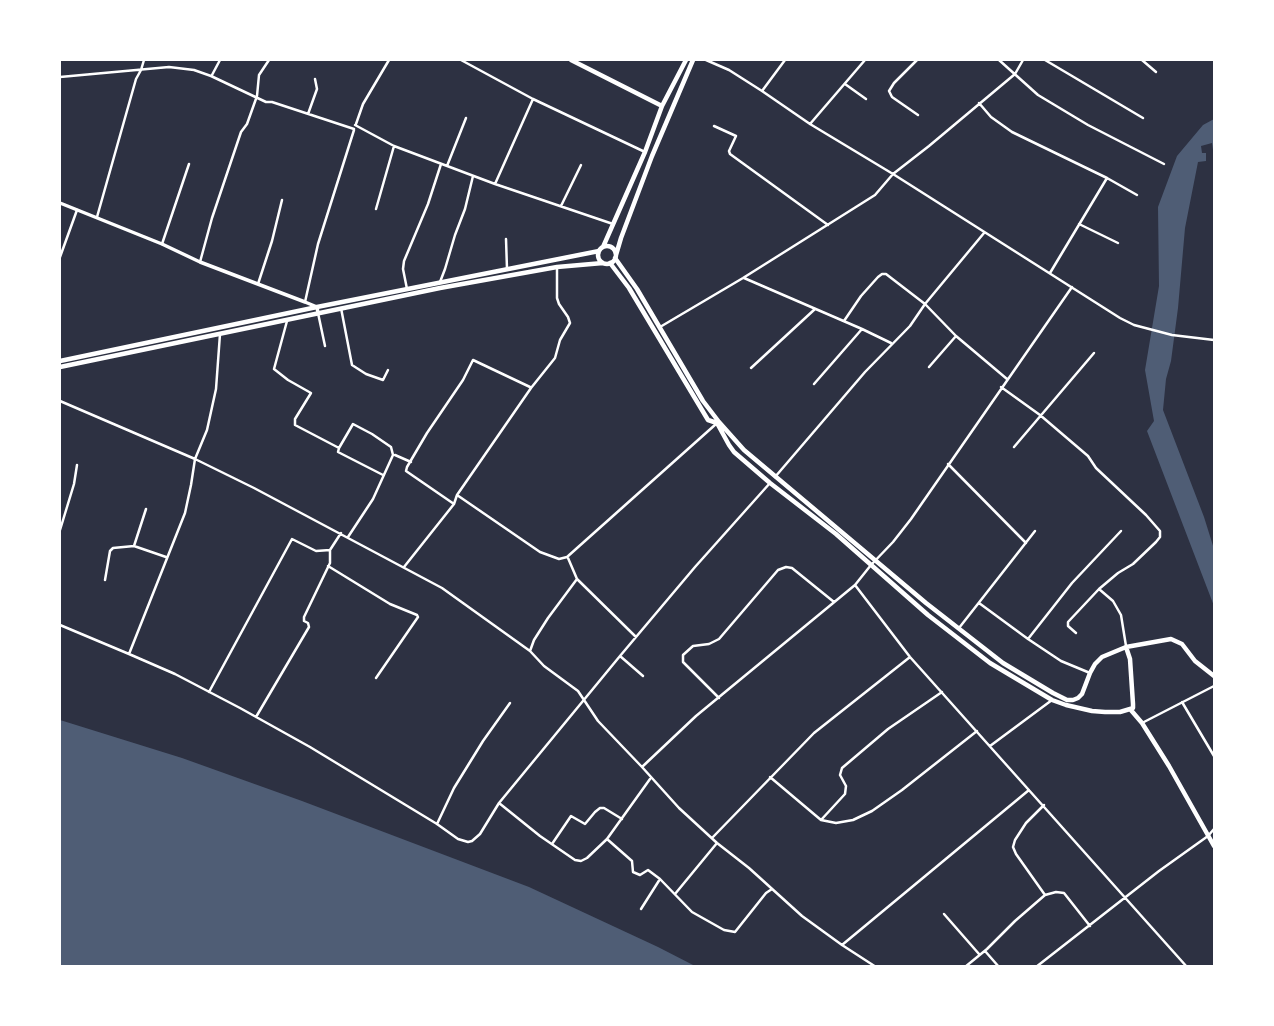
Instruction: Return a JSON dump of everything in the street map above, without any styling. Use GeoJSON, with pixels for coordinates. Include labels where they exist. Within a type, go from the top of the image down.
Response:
{"type":"FeatureCollection","features":[{"type":"Feature","properties":{"kind":"main road"},"geometry":{"type":"LineString","coordinates":[[571,60],[662,106]]}},
{"type":"Feature","properties":{"kind":"main road"},"geometry":{"type":"LineString","coordinates":[[603,263],[599,258],[601,249],[645,152],[662,106],[685,61]]}},
{"type":"Feature","properties":{"kind":"main road"},"geometry":{"type":"LineString","coordinates":[[610,263],[692,61]]}},
{"type":"Feature","properties":{"kind":"main road"},"geometry":{"type":"LineString","coordinates":[[60,361],[317,310],[610,247],[697,392],[712,414],[744,450],[916,595],[1003,663],[1067,700],[1075,700],[1083,690],[1095,664],[1102,657],[1126,647],[1173,639],[1182,644],[1195,661],[1214,676]]}},
{"type":"Feature","properties":{"kind":"main road"},"geometry":{"type":"LineString","coordinates":[[60,367],[287,321],[317,310],[341,308],[557,267],[610,263]]}},
{"type":"Feature","properties":{"kind":"main road"},"geometry":{"type":"LineString","coordinates":[[610,263],[629,288],[708,420],[717,424],[734,452],[836,534],[928,615],[990,663],[1052,700],[1092,711],[1116,712],[1133,708],[1130,659],[1126,647]]}},
{"type":"Feature","properties":{"kind":"main road"},"geometry":{"type":"LineString","coordinates":[[1130,709],[1169,766],[1214,846]]}},
{"type":"Feature","properties":{"kind":"street"},"geometry":{"type":"LineString","coordinates":[[97,217],[136,79],[144,60]]}},
{"type":"Feature","properties":{"kind":"street"},"geometry":{"type":"LineString","coordinates":[[211,76],[220,60]]}},
{"type":"Feature","properties":{"kind":"street"},"geometry":{"type":"LineString","coordinates":[[200,262],[212,219],[257,96],[260,75],[269,60]]}},
{"type":"Feature","properties":{"kind":"street"},"geometry":{"type":"LineString","coordinates":[[305,302],[318,244],[355,127],[363,104],[389,60]]}},
{"type":"Feature","properties":{"kind":"street"},"geometry":{"type":"LineString","coordinates":[[461,60],[533,99],[645,152]]}},
{"type":"Feature","properties":{"kind":"street"},"geometry":{"type":"LineString","coordinates":[[706,60],[729,70],[810,124],[1119,318],[1172,335],[1214,340]]}},
{"type":"Feature","properties":{"kind":"street"},"geometry":{"type":"LineString","coordinates":[[762,91],[785,60]]}},
{"type":"Feature","properties":{"kind":"street"},"geometry":{"type":"LineString","coordinates":[[810,124],[865,60]]}},
{"type":"Feature","properties":{"kind":"street"},"geometry":{"type":"LineString","coordinates":[[917,60],[889,91],[892,97],[918,116]]}},
{"type":"Feature","properties":{"kind":"street"},"geometry":{"type":"LineString","coordinates":[[999,60],[1038,95],[1088,125],[1164,164]]}},
{"type":"Feature","properties":{"kind":"street"},"geometry":{"type":"LineString","coordinates":[[660,327],[875,195],[893,174],[1015,74],[1023,60]]}},
{"type":"Feature","properties":{"kind":"street"},"geometry":{"type":"LineString","coordinates":[[1045,60],[1143,118]]}},
{"type":"Feature","properties":{"kind":"street"},"geometry":{"type":"LineString","coordinates":[[1142,60],[1156,72]]}},
{"type":"Feature","properties":{"kind":"street"},"geometry":{"type":"LineString","coordinates":[[60,77],[169,67],[194,70],[266,102],[355,127],[473,176],[614,224]]}},
{"type":"Feature","properties":{"kind":"street"},"geometry":{"type":"LineString","coordinates":[[308,114],[317,89],[314,79]]}},
{"type":"Feature","properties":{"kind":"street"},"geometry":{"type":"LineString","coordinates":[[845,84],[866,99]]}},
{"type":"Feature","properties":{"kind":"street"},"geometry":{"type":"LineString","coordinates":[[495,184],[533,99]]}},
{"type":"Feature","properties":{"kind":"street"},"geometry":{"type":"LineString","coordinates":[[979,103],[991,117],[1012,132],[1137,195]]}},
{"type":"Feature","properties":{"kind":"street"},"geometry":{"type":"LineString","coordinates":[[447,166],[466,118]]}},
{"type":"Feature","properties":{"kind":"street"},"geometry":{"type":"LineString","coordinates":[[714,126],[736,136],[730,154],[828,225]]}},
{"type":"Feature","properties":{"kind":"street"},"geometry":{"type":"LineString","coordinates":[[376,209],[394,145]]}},
{"type":"Feature","properties":{"kind":"street"},"geometry":{"type":"LineString","coordinates":[[407,289],[404,261],[442,163]]}},
{"type":"Feature","properties":{"kind":"street"},"geometry":{"type":"LineString","coordinates":[[162,244],[189,164]]}},
{"type":"Feature","properties":{"kind":"street"},"geometry":{"type":"LineString","coordinates":[[561,207],[581,165]]}},
{"type":"Feature","properties":{"kind":"street"},"geometry":{"type":"LineString","coordinates":[[439,283],[465,209],[473,176]]}},
{"type":"Feature","properties":{"kind":"street"},"geometry":{"type":"LineString","coordinates":[[1050,273],[1107,178]]}},
{"type":"Feature","properties":{"kind":"street"},"geometry":{"type":"LineString","coordinates":[[258,284],[282,200]]}},
{"type":"Feature","properties":{"kind":"street"},"geometry":{"type":"LineString","coordinates":[[60,203],[200,262],[305,302],[317,310],[326,346]]}},
{"type":"Feature","properties":{"kind":"street"},"geometry":{"type":"LineString","coordinates":[[60,257],[77,210]]}},
{"type":"Feature","properties":{"kind":"street"},"geometry":{"type":"LineString","coordinates":[[1079,224],[1118,243]]}},
{"type":"Feature","properties":{"kind":"street"},"geometry":{"type":"LineString","coordinates":[[775,477],[891,343],[910,326],[984,233]]}},
{"type":"Feature","properties":{"kind":"street"},"geometry":{"type":"LineString","coordinates":[[506,239],[507,269]]}},
{"type":"Feature","properties":{"kind":"street"},"geometry":{"type":"LineString","coordinates":[[403,568],[454,504],[457,495],[531,388],[555,358],[560,340],[570,323],[557,298],[557,267]]}},
{"type":"Feature","properties":{"kind":"street"},"geometry":{"type":"LineString","coordinates":[[844,321],[878,277],[887,275],[925,304],[956,336],[1007,379]]}},
{"type":"Feature","properties":{"kind":"street"},"geometry":{"type":"LineString","coordinates":[[743,278],[891,343]]}},
{"type":"Feature","properties":{"kind":"street"},"geometry":{"type":"LineString","coordinates":[[642,767],[696,716],[855,585],[911,519],[1072,287]]}},
{"type":"Feature","properties":{"kind":"street"},"geometry":{"type":"LineString","coordinates":[[341,308],[352,365],[383,380],[388,370]]}},
{"type":"Feature","properties":{"kind":"street"},"geometry":{"type":"LineString","coordinates":[[751,368],[815,309]]}},
{"type":"Feature","properties":{"kind":"street"},"geometry":{"type":"LineString","coordinates":[[287,321],[274,369],[311,393],[295,419],[295,425],[339,448]]}},
{"type":"Feature","properties":{"kind":"street"},"geometry":{"type":"LineString","coordinates":[[814,384],[862,329]]}},
{"type":"Feature","properties":{"kind":"street"},"geometry":{"type":"LineString","coordinates":[[129,654],[185,513],[195,459],[206,430],[216,389],[220,334]]}},
{"type":"Feature","properties":{"kind":"street"},"geometry":{"type":"LineString","coordinates":[[929,367],[956,336]]}},
{"type":"Feature","properties":{"kind":"street"},"geometry":{"type":"LineString","coordinates":[[1014,447],[1094,354]]}},
{"type":"Feature","properties":{"kind":"street"},"geometry":{"type":"LineString","coordinates":[[454,504],[406,471],[427,433],[463,380],[473,359],[531,388]]}},
{"type":"Feature","properties":{"kind":"street"},"geometry":{"type":"LineString","coordinates":[[1002,387],[1088,456],[1096,468],[1160,531],[1158,539],[1133,564],[1099,589],[1067,624],[1076,633]]}},
{"type":"Feature","properties":{"kind":"street"},"geometry":{"type":"LineString","coordinates":[[60,401],[195,459],[442,588],[530,651],[544,666],[578,691],[598,721],[679,808],[802,916],[876,967]]}},
{"type":"Feature","properties":{"kind":"street"},"geometry":{"type":"LineString","coordinates":[[348,537],[373,499],[393,454],[391,447],[353,424],[338,452],[383,475]]}},
{"type":"Feature","properties":{"kind":"street"},"geometry":{"type":"LineString","coordinates":[[457,495],[540,552],[559,559],[567,557],[717,424]]}},
{"type":"Feature","properties":{"kind":"street"},"geometry":{"type":"LineString","coordinates":[[393,454],[411,462]]}},
{"type":"Feature","properties":{"kind":"street"},"geometry":{"type":"LineString","coordinates":[[948,464],[1026,543]]}},
{"type":"Feature","properties":{"kind":"street"},"geometry":{"type":"LineString","coordinates":[[60,530],[77,465]]}},
{"type":"Feature","properties":{"kind":"street"},"geometry":{"type":"LineString","coordinates":[[60,625],[209,692],[256,717],[458,839],[472,841],[480,834],[499,803],[620,656],[770,483]]}},
{"type":"Feature","properties":{"kind":"street"},"geometry":{"type":"LineString","coordinates":[[134,546],[146,509]]}},
{"type":"Feature","properties":{"kind":"street"},"geometry":{"type":"LineString","coordinates":[[959,628],[1035,531]]}},
{"type":"Feature","properties":{"kind":"street"},"geometry":{"type":"LineString","coordinates":[[1028,639],[1072,583],[1121,531]]}},
{"type":"Feature","properties":{"kind":"street"},"geometry":{"type":"LineString","coordinates":[[256,717],[309,627],[304,617],[329,564],[330,550],[341,533]]}},
{"type":"Feature","properties":{"kind":"street"},"geometry":{"type":"LineString","coordinates":[[209,692],[292,539],[316,551],[330,550]]}},
{"type":"Feature","properties":{"kind":"street"},"geometry":{"type":"LineString","coordinates":[[105,580],[112,548],[134,546],[166,557]]}},
{"type":"Feature","properties":{"kind":"street"},"geometry":{"type":"LineString","coordinates":[[567,557],[577,579],[636,637]]}},
{"type":"Feature","properties":{"kind":"street"},"geometry":{"type":"LineString","coordinates":[[329,564],[390,604],[418,617],[376,678]]}},
{"type":"Feature","properties":{"kind":"street"},"geometry":{"type":"LineString","coordinates":[[719,698],[683,662],[683,655],[693,646],[709,644],[719,639],[778,570],[792,568],[834,602]]}},
{"type":"Feature","properties":{"kind":"street"},"geometry":{"type":"LineString","coordinates":[[530,651],[548,618],[577,579]]}},
{"type":"Feature","properties":{"kind":"street"},"geometry":{"type":"LineString","coordinates":[[855,585],[910,657],[1187,967]]}},
{"type":"Feature","properties":{"kind":"street"},"geometry":{"type":"LineString","coordinates":[[1099,589],[1113,601],[1121,615],[1126,647]]}},
{"type":"Feature","properties":{"kind":"street"},"geometry":{"type":"LineString","coordinates":[[979,604],[1061,661],[1090,673]]}},
{"type":"Feature","properties":{"kind":"street"},"geometry":{"type":"LineString","coordinates":[[620,656],[643,676]]}},
{"type":"Feature","properties":{"kind":"street"},"geometry":{"type":"LineString","coordinates":[[712,838],[814,733],[910,657]]}},
{"type":"Feature","properties":{"kind":"street"},"geometry":{"type":"LineString","coordinates":[[1142,723],[1214,686]]}},
{"type":"Feature","properties":{"kind":"street"},"geometry":{"type":"LineString","coordinates":[[821,820],[845,794],[846,786],[840,773],[842,768],[888,729],[942,692]]}},
{"type":"Feature","properties":{"kind":"street"},"geometry":{"type":"LineString","coordinates":[[990,746],[1052,700]]}},
{"type":"Feature","properties":{"kind":"street"},"geometry":{"type":"LineString","coordinates":[[1182,702],[1214,756]]}},
{"type":"Feature","properties":{"kind":"street"},"geometry":{"type":"LineString","coordinates":[[437,824],[461,776],[510,703]]}},
{"type":"Feature","properties":{"kind":"street"},"geometry":{"type":"LineString","coordinates":[[770,777],[821,820],[836,823],[853,820],[864,816],[902,790],[977,732]]}},
{"type":"Feature","properties":{"kind":"street"},"geometry":{"type":"LineString","coordinates":[[499,803],[552,845],[581,861],[607,839],[651,778]]}},
{"type":"Feature","properties":{"kind":"street"},"geometry":{"type":"LineString","coordinates":[[842,945],[1029,790]]}},
{"type":"Feature","properties":{"kind":"street"},"geometry":{"type":"LineString","coordinates":[[1044,806],[1026,823],[1013,847],[1045,895]]}},
{"type":"Feature","properties":{"kind":"street"},"geometry":{"type":"LineString","coordinates":[[552,845],[571,816],[585,824],[595,812],[604,808],[622,819]]}},
{"type":"Feature","properties":{"kind":"street"},"geometry":{"type":"LineString","coordinates":[[1035,967],[1214,829]]}},
{"type":"Feature","properties":{"kind":"street"},"geometry":{"type":"LineString","coordinates":[[607,839],[632,861],[636,874],[647,870],[660,879],[692,912],[724,930],[734,932],[772,889]]}},
{"type":"Feature","properties":{"kind":"street"},"geometry":{"type":"LineString","coordinates":[[675,894],[717,843]]}},
{"type":"Feature","properties":{"kind":"street"},"geometry":{"type":"LineString","coordinates":[[641,909],[660,879]]}},
{"type":"Feature","properties":{"kind":"street"},"geometry":{"type":"LineString","coordinates":[[965,967],[1045,895],[1064,893],[1090,926]]}},
{"type":"Feature","properties":{"kind":"street"},"geometry":{"type":"LineString","coordinates":[[944,914],[980,955]]}},
{"type":"Feature","properties":{"kind":"street"},"geometry":{"type":"LineString","coordinates":[[985,951],[999,967]]}},
{"type":"Feature","properties":{"kind":"water"},"geometry":{"type":"Polygon","coordinates":[[[1214,119],[1214,150],[1212,143],[1201,146],[1202,153],[1206,153],[1206,161],[1198,162],[1185,228],[1178,308],[1163,410],[1214,549],[1214,606],[1147,431],[1154,421],[1145,370],[1159,286],[1158,207],[1177,156],[1203,125],[1214,119]]]}},
{"type":"Feature","properties":{"kind":"water"},"geometry":{"type":"Polygon","coordinates":[[[60,720],[182,758],[529,887],[695,966],[60,966],[60,720]]]}}]}
